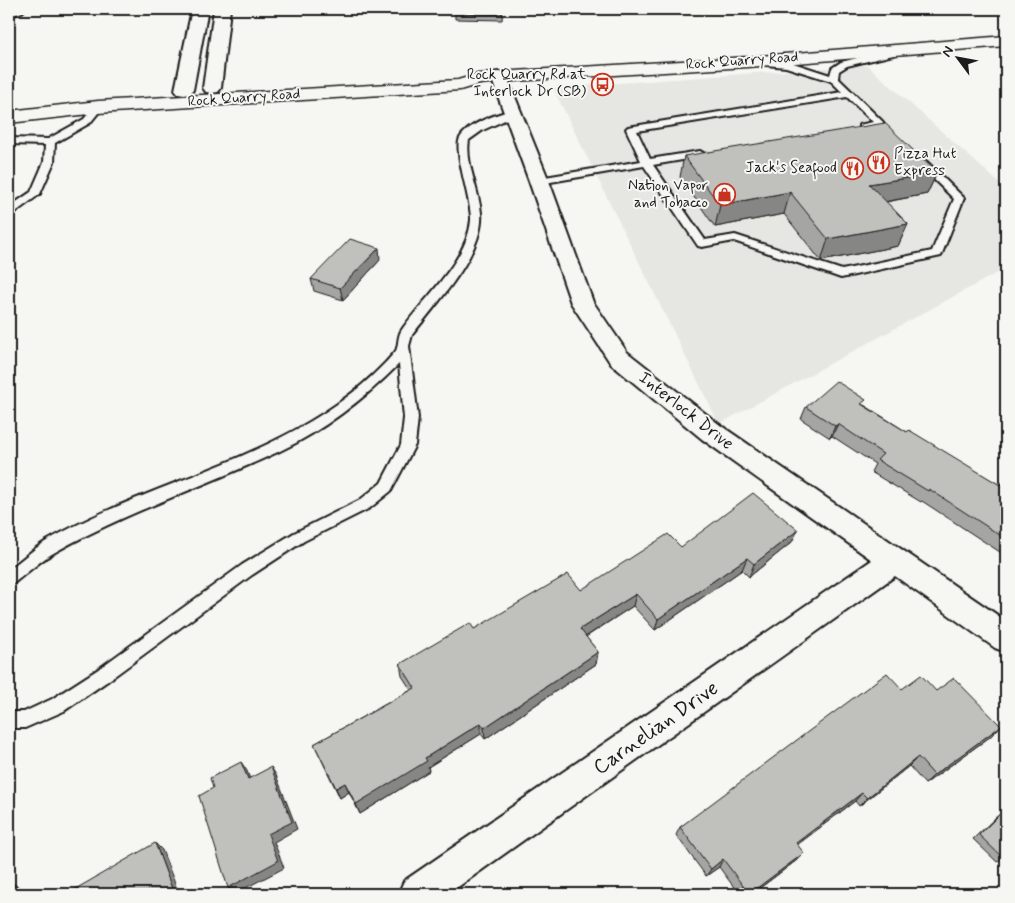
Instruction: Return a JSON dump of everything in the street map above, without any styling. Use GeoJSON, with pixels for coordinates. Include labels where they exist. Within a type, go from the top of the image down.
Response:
{"type":"FeatureCollection","features":[{"type":"Feature","properties":{"kind":"main road","name":"Rock Quarry Road"},"geometry":{"type":"LineString","coordinates":[[9,108],[111,95],[212,88],[453,76],[478,79],[748,62],[1006,41]]}},
{"type":"Feature","properties":{"kind":"main road","name":"Rock Quarry Road"},"geometry":{"type":"LineString","coordinates":[[9,117],[98,108],[460,85],[478,79]]}},
{"type":"Feature","properties":{"kind":"street"},"geometry":{"type":"LineString","coordinates":[[9,12],[17,9]]}},
{"type":"Feature","properties":{"kind":"street"},"geometry":{"type":"LineString","coordinates":[[184,90],[200,9]]}},
{"type":"Feature","properties":{"kind":"street"},"geometry":{"type":"LineString","coordinates":[[212,88],[222,9]]}},
{"type":"Feature","properties":{"kind":"street","name":"Interlock Drive"},"geometry":{"type":"LineString","coordinates":[[499,77],[539,181],[582,303],[620,358],[711,432],[1006,638]]}},
{"type":"Feature","properties":{"kind":"street","name":"Carnelian Drive"},"geometry":{"type":"LineString","coordinates":[[417,894],[894,561]]}},
{"type":"Feature","properties":{"kind":"lane"},"geometry":{"type":"LineString","coordinates":[[834,79],[835,70],[844,64],[920,47]]}},
{"type":"Feature","properties":{"kind":"lane"},"geometry":{"type":"LineString","coordinates":[[748,62],[787,64],[834,79],[884,128],[851,129]]}},
{"type":"Feature","properties":{"kind":"lane"},"geometry":{"type":"LineString","coordinates":[[849,94],[631,129],[647,163],[702,244],[735,238],[841,274],[937,254],[959,198],[916,158]]}},
{"type":"Feature","properties":{"kind":"lane"},"geometry":{"type":"LineString","coordinates":[[9,141],[50,142],[87,121],[98,108]]}},
{"type":"Feature","properties":{"kind":"lane"},"geometry":{"type":"LineString","coordinates":[[9,720],[25,720],[58,705],[103,675],[247,570],[298,537],[365,504],[386,487],[408,445],[411,418],[403,352],[406,334],[464,255],[476,223],[476,205],[462,150],[464,140],[476,129],[513,113]]}},
{"type":"Feature","properties":{"kind":"lane"},"geometry":{"type":"LineString","coordinates":[[9,212],[36,194],[49,162],[50,142]]}},
{"type":"Feature","properties":{"kind":"lane"},"geometry":{"type":"LineString","coordinates":[[539,181],[715,152]]}},
{"type":"Feature","properties":{"kind":"lane"},"geometry":{"type":"LineString","coordinates":[[9,578],[50,547],[112,516],[276,447],[334,413],[361,392],[403,352]]}},
{"type":"Feature","properties":{"kind":"shaded area"},"geometry":{"type":"Polygon","coordinates":[[[867,65],[1006,189],[1006,268],[719,424],[553,88],[867,65]]]}},
{"type":"Feature","properties":{"kind":"building"},"geometry":{"type":"Polygon","coordinates":[[[456,9],[503,9],[502,14],[455,13],[456,9]]]}},
{"type":"Feature","properties":{"kind":"building"},"geometry":{"type":"Polygon","coordinates":[[[885,123],[937,173],[869,184],[908,224],[828,239],[790,192],[720,205],[684,156],[885,123]]]}},
{"type":"Feature","properties":{"kind":"building"},"geometry":{"type":"Polygon","coordinates":[[[350,239],[379,248],[340,288],[311,279],[350,239]]]}},
{"type":"Feature","properties":{"kind":"building"},"geometry":{"type":"Polygon","coordinates":[[[836,381],[866,400],[861,404],[907,432],[909,430],[1000,485],[1006,478],[1006,539],[929,489],[928,491],[877,460],[883,454],[838,424],[835,426],[806,407],[836,381]]]}},
{"type":"Feature","properties":{"kind":"building"},"geometry":{"type":"Polygon","coordinates":[[[753,493],[798,530],[754,564],[747,558],[658,619],[636,594],[580,629],[598,652],[484,728],[481,723],[425,758],[427,761],[356,804],[345,783],[336,788],[314,744],[415,688],[400,664],[470,623],[474,629],[568,574],[581,590],[668,534],[681,547],[753,493]]]}},
{"type":"Feature","properties":{"kind":"building"},"geometry":{"type":"Polygon","coordinates":[[[887,673],[902,689],[921,675],[936,691],[954,678],[1001,726],[934,775],[918,757],[867,798],[862,793],[796,843],[804,853],[749,894],[723,859],[711,869],[680,827],[887,673]]]}},
{"type":"Feature","properties":{"kind":"building"},"geometry":{"type":"Polygon","coordinates":[[[241,762],[248,779],[271,767],[292,822],[268,834],[278,861],[228,888],[199,796],[213,788],[210,778],[241,762]]]}},
{"type":"Feature","properties":{"kind":"building"},"geometry":{"type":"Polygon","coordinates":[[[1000,814],[1006,820],[1006,854],[1003,858],[979,835],[1000,814]]]}},
{"type":"Feature","properties":{"kind":"building"},"geometry":{"type":"Polygon","coordinates":[[[155,843],[174,894],[73,894],[72,891],[155,843]]]}},
{"type":"Feature","properties":{"kind":"building"},"geometry":{"type":"Polygon","coordinates":[[[608,890],[610,894],[598,894],[608,890]]]}},
{"type":"Feature","properties":{"kind":"place","name":"Rock Quarry Rd at Interlock Dr (SB)"},"geometry":{"type":"Point","coordinates":[602,84]}},
{"type":"Feature","properties":{"kind":"place","name":"Pizza Hut Express"},"geometry":{"type":"Point","coordinates":[878,163]}},
{"type":"Feature","properties":{"kind":"place","name":"Jack's Seafood"},"geometry":{"type":"Point","coordinates":[853,168]}},
{"type":"Feature","properties":{"kind":"place","name":"Nation Vapor and Tobacco"},"geometry":{"type":"Point","coordinates":[724,195]}}]}
